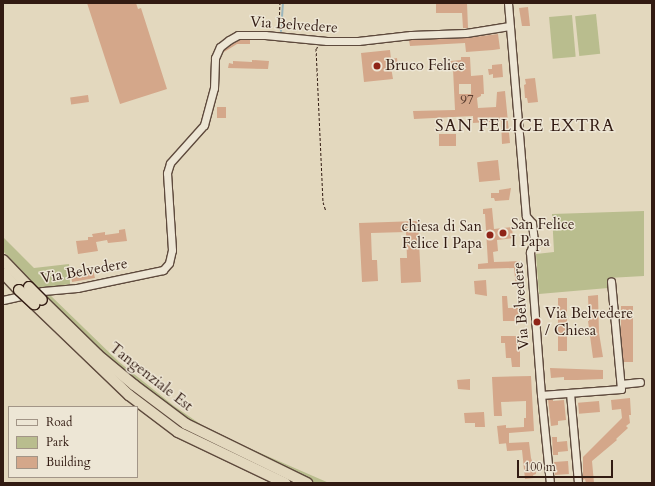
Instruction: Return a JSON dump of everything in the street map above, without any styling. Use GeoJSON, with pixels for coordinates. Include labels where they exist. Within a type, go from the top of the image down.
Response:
{"type":"FeatureCollection","features":[{"type":"Feature","properties":{"kind":"highway","name":"Tangenziale Est"},"geometry":{"type":"LineString","coordinates":[[3,260],[24,288],[129,395],[178,432],[285,483]]}},
{"type":"Feature","properties":{"kind":"highway","name":"Tangenziale Est"},"geometry":{"type":"LineString","coordinates":[[3,273],[24,288]]}},
{"type":"Feature","properties":{"kind":"highway","name":"Tangenziale Est"},"geometry":{"type":"LineString","coordinates":[[38,302],[134,385],[186,424],[307,483]]}},
{"type":"Feature","properties":{"kind":"street","name":"Via Belvedere"},"geometry":{"type":"LineString","coordinates":[[508,3],[526,216],[532,223],[534,242],[530,252],[541,395],[550,483]]}},
{"type":"Feature","properties":{"kind":"street","name":"Via Belvedere"},"geometry":{"type":"LineString","coordinates":[[3,300],[43,291],[77,288],[162,270],[169,263],[172,250],[167,173],[170,163],[204,125],[212,95],[214,64],[217,51],[229,40],[238,35],[279,36],[327,41],[358,41],[411,35],[466,33],[509,26]]}},
{"type":"Feature","properties":{"kind":"street"},"geometry":{"type":"LineString","coordinates":[[541,395],[621,389],[611,280]]}},
{"type":"Feature","properties":{"kind":"street"},"geometry":{"type":"LineString","coordinates":[[621,384],[640,382]]}},
{"type":"Feature","properties":{"kind":"street"},"geometry":{"type":"LineString","coordinates":[[570,393],[578,483]]}},
{"type":"Feature","properties":{"kind":"path"},"geometry":{"type":"LineString","coordinates":[[279,36],[280,3]]}},
{"type":"Feature","properties":{"kind":"path"},"geometry":{"type":"LineString","coordinates":[[326,211],[323,202],[316,48],[327,41]]}},
{"type":"Feature","properties":{"kind":"green space"},"geometry":{"type":"Polygon","coordinates":[[[596,14],[600,54],[579,56],[575,16],[596,14]]]}},
{"type":"Feature","properties":{"kind":"green space"},"geometry":{"type":"Polygon","coordinates":[[[572,15],[576,57],[553,59],[549,17],[572,15]]]}},
{"type":"Feature","properties":{"kind":"green space"},"geometry":{"type":"Polygon","coordinates":[[[644,211],[644,276],[608,278],[608,288],[539,294],[536,254],[554,252],[552,214],[644,211]]]}},
{"type":"Feature","properties":{"kind":"green space"},"geometry":{"type":"Polygon","coordinates":[[[3,237],[34,268],[69,264],[70,284],[38,289],[3,251],[3,237]]]}},
{"type":"Feature","properties":{"kind":"green space"},"geometry":{"type":"Polygon","coordinates":[[[49,294],[119,362],[174,406],[212,432],[329,483],[305,483],[162,407],[40,296],[49,294]]]}},
{"type":"Feature","properties":{"kind":"building"},"geometry":{"type":"Polygon","coordinates":[[[87,3],[136,3],[138,9],[141,8],[167,89],[120,104],[87,3]]]}},
{"type":"Feature","properties":{"kind":"building"},"geometry":{"type":"Polygon","coordinates":[[[436,3],[467,3],[468,28],[463,28],[462,13],[436,13],[436,3]]]}},
{"type":"Feature","properties":{"kind":"building"},"geometry":{"type":"Polygon","coordinates":[[[528,7],[530,26],[522,26],[519,8],[528,7]]]}},
{"type":"Feature","properties":{"kind":"building"},"geometry":{"type":"Polygon","coordinates":[[[498,34],[500,49],[466,52],[465,43],[410,46],[409,40],[466,38],[498,34]]]}},
{"type":"Feature","properties":{"kind":"building"},"geometry":{"type":"Polygon","coordinates":[[[239,40],[250,40],[250,44],[237,44],[224,52],[224,50],[239,40]]]}},
{"type":"Feature","properties":{"kind":"building","name":"Bruco Felice"},"geometry":{"type":"Polygon","coordinates":[[[390,50],[391,59],[397,58],[398,67],[391,67],[393,79],[364,82],[361,53],[390,50]]]}},
{"type":"Feature","properties":{"kind":"building"},"geometry":{"type":"Polygon","coordinates":[[[461,57],[470,57],[471,76],[483,75],[484,94],[481,94],[481,96],[477,98],[478,108],[496,107],[497,92],[505,91],[510,143],[502,144],[501,121],[473,123],[473,116],[414,119],[413,111],[455,110],[453,69],[441,70],[441,62],[461,60],[461,57]],[[459,84],[459,94],[471,94],[471,84],[459,84]]]}},
{"type":"Feature","properties":{"kind":"building"},"geometry":{"type":"Polygon","coordinates":[[[252,60],[269,61],[268,69],[228,68],[229,63],[233,64],[233,61],[252,62],[252,60]]]}},
{"type":"Feature","properties":{"kind":"building"},"geometry":{"type":"Polygon","coordinates":[[[502,64],[503,77],[493,78],[493,74],[489,75],[488,69],[492,69],[492,65],[502,64]]]}},
{"type":"Feature","properties":{"kind":"building"},"geometry":{"type":"Polygon","coordinates":[[[535,78],[538,102],[528,103],[527,98],[525,98],[525,79],[535,78]]]}},
{"type":"Feature","properties":{"kind":"building"},"geometry":{"type":"Polygon","coordinates":[[[88,95],[89,102],[71,104],[70,98],[88,95]]]}},
{"type":"Feature","properties":{"kind":"building"},"geometry":{"type":"Polygon","coordinates":[[[217,107],[226,107],[226,118],[217,118],[217,107]]]}},
{"type":"Feature","properties":{"kind":"building"},"geometry":{"type":"Polygon","coordinates":[[[439,134],[456,134],[456,146],[439,146],[439,134]]]}},
{"type":"Feature","properties":{"kind":"building"},"geometry":{"type":"Polygon","coordinates":[[[498,160],[500,180],[479,182],[477,162],[498,160]]]}},
{"type":"Feature","properties":{"kind":"building"},"geometry":{"type":"Polygon","coordinates":[[[511,188],[509,200],[495,201],[494,198],[491,198],[491,193],[499,193],[499,190],[511,188]]]}},
{"type":"Feature","properties":{"kind":"building"},"geometry":{"type":"Polygon","coordinates":[[[492,208],[494,229],[512,227],[513,238],[497,240],[498,251],[493,252],[494,262],[521,261],[523,287],[516,287],[514,268],[478,269],[478,264],[488,263],[485,214],[483,214],[483,209],[492,208]]]}},
{"type":"Feature","properties":{"kind":"building"},"geometry":{"type":"Polygon","coordinates":[[[418,221],[421,282],[401,283],[400,258],[407,258],[406,232],[371,233],[372,260],[377,260],[378,281],[362,282],[359,223],[418,221]]]}},
{"type":"Feature","properties":{"kind":"building"},"geometry":{"type":"Polygon","coordinates":[[[125,229],[127,241],[108,243],[107,240],[96,242],[98,251],[78,254],[76,241],[88,240],[88,237],[93,237],[92,234],[105,232],[105,235],[119,233],[119,230],[125,229]]]}},
{"type":"Feature","properties":{"kind":"building"},"geometry":{"type":"Polygon","coordinates":[[[93,270],[95,278],[72,282],[71,275],[93,270]]]}},
{"type":"Feature","properties":{"kind":"building"},"geometry":{"type":"Polygon","coordinates":[[[486,280],[487,296],[475,294],[474,281],[486,280]]]}},
{"type":"Feature","properties":{"kind":"building"},"geometry":{"type":"Polygon","coordinates":[[[598,295],[599,333],[603,357],[593,358],[588,321],[588,296],[598,295]]]}},
{"type":"Feature","properties":{"kind":"building"},"geometry":{"type":"Polygon","coordinates":[[[502,296],[507,296],[508,308],[518,308],[519,321],[503,321],[502,296]]]}},
{"type":"Feature","properties":{"kind":"building"},"geometry":{"type":"Polygon","coordinates":[[[558,298],[567,298],[567,351],[558,351],[558,298]]]}},
{"type":"Feature","properties":{"kind":"building"},"geometry":{"type":"Polygon","coordinates":[[[621,306],[633,306],[633,362],[621,362],[621,306]]]}},
{"type":"Feature","properties":{"kind":"building"},"geometry":{"type":"Polygon","coordinates":[[[501,336],[520,336],[520,367],[512,367],[511,358],[506,358],[505,343],[501,343],[501,336]]]}},
{"type":"Feature","properties":{"kind":"building"},"geometry":{"type":"Polygon","coordinates":[[[550,368],[603,370],[603,379],[564,380],[564,377],[551,378],[550,368]]]}},
{"type":"Feature","properties":{"kind":"building"},"geometry":{"type":"Polygon","coordinates":[[[531,376],[534,431],[509,433],[509,443],[499,444],[497,426],[506,425],[506,428],[524,427],[524,418],[526,418],[526,401],[501,402],[502,416],[494,416],[492,377],[531,376]]]}},
{"type":"Feature","properties":{"kind":"building"},"geometry":{"type":"Polygon","coordinates":[[[470,379],[470,390],[458,389],[457,380],[470,379]]]}},
{"type":"Feature","properties":{"kind":"building"},"geometry":{"type":"Polygon","coordinates":[[[630,398],[630,423],[626,426],[628,428],[616,439],[617,440],[592,461],[594,483],[586,483],[585,479],[583,480],[583,457],[622,418],[621,409],[612,410],[611,400],[630,398]]]}},
{"type":"Feature","properties":{"kind":"building"},"geometry":{"type":"Polygon","coordinates":[[[548,399],[553,399],[553,401],[564,400],[566,420],[558,421],[558,425],[551,426],[548,399]]]}},
{"type":"Feature","properties":{"kind":"building"},"geometry":{"type":"Polygon","coordinates":[[[599,401],[600,412],[579,414],[578,403],[599,401]]]}},
{"type":"Feature","properties":{"kind":"building"},"geometry":{"type":"Polygon","coordinates":[[[484,412],[485,427],[475,427],[475,423],[465,423],[464,413],[484,412]]]}},
{"type":"Feature","properties":{"kind":"building"},"geometry":{"type":"Polygon","coordinates":[[[552,437],[557,437],[557,442],[567,441],[568,451],[558,452],[558,455],[553,455],[552,437]]]}},
{"type":"Feature","properties":{"kind":"building"},"geometry":{"type":"Polygon","coordinates":[[[529,442],[531,458],[532,461],[534,461],[536,474],[533,475],[534,478],[525,479],[522,450],[507,451],[506,443],[529,442]]]}},
{"type":"Feature","properties":{"kind":"building"},"geometry":{"type":"Polygon","coordinates":[[[568,461],[569,474],[555,475],[554,462],[568,461]]]}},
{"type":"Feature","properties":{"kind":"waterway"},"geometry":{"type":"LineString","coordinates":[[281,31],[283,3]]}},
{"type":"Feature","properties":{"kind":"place","name":"Bruco Felice"},"geometry":{"type":"Point","coordinates":[377,66]}},
{"type":"Feature","properties":{"kind":"place","name":"San Felice I Papa"},"geometry":{"type":"Point","coordinates":[503,233]}},
{"type":"Feature","properties":{"kind":"place","name":"chiesa di San Felice I Papa"},"geometry":{"type":"Point","coordinates":[490,235]}},
{"type":"Feature","properties":{"kind":"place","name":"Via Belvedere / Chiesa"},"geometry":{"type":"Point","coordinates":[537,322]}},
{"type":"Feature","properties":{"kind":"district","name":"SAN FELICE EXTRA"},"geometry":{"type":"Point","coordinates":[525,126]}}]}
